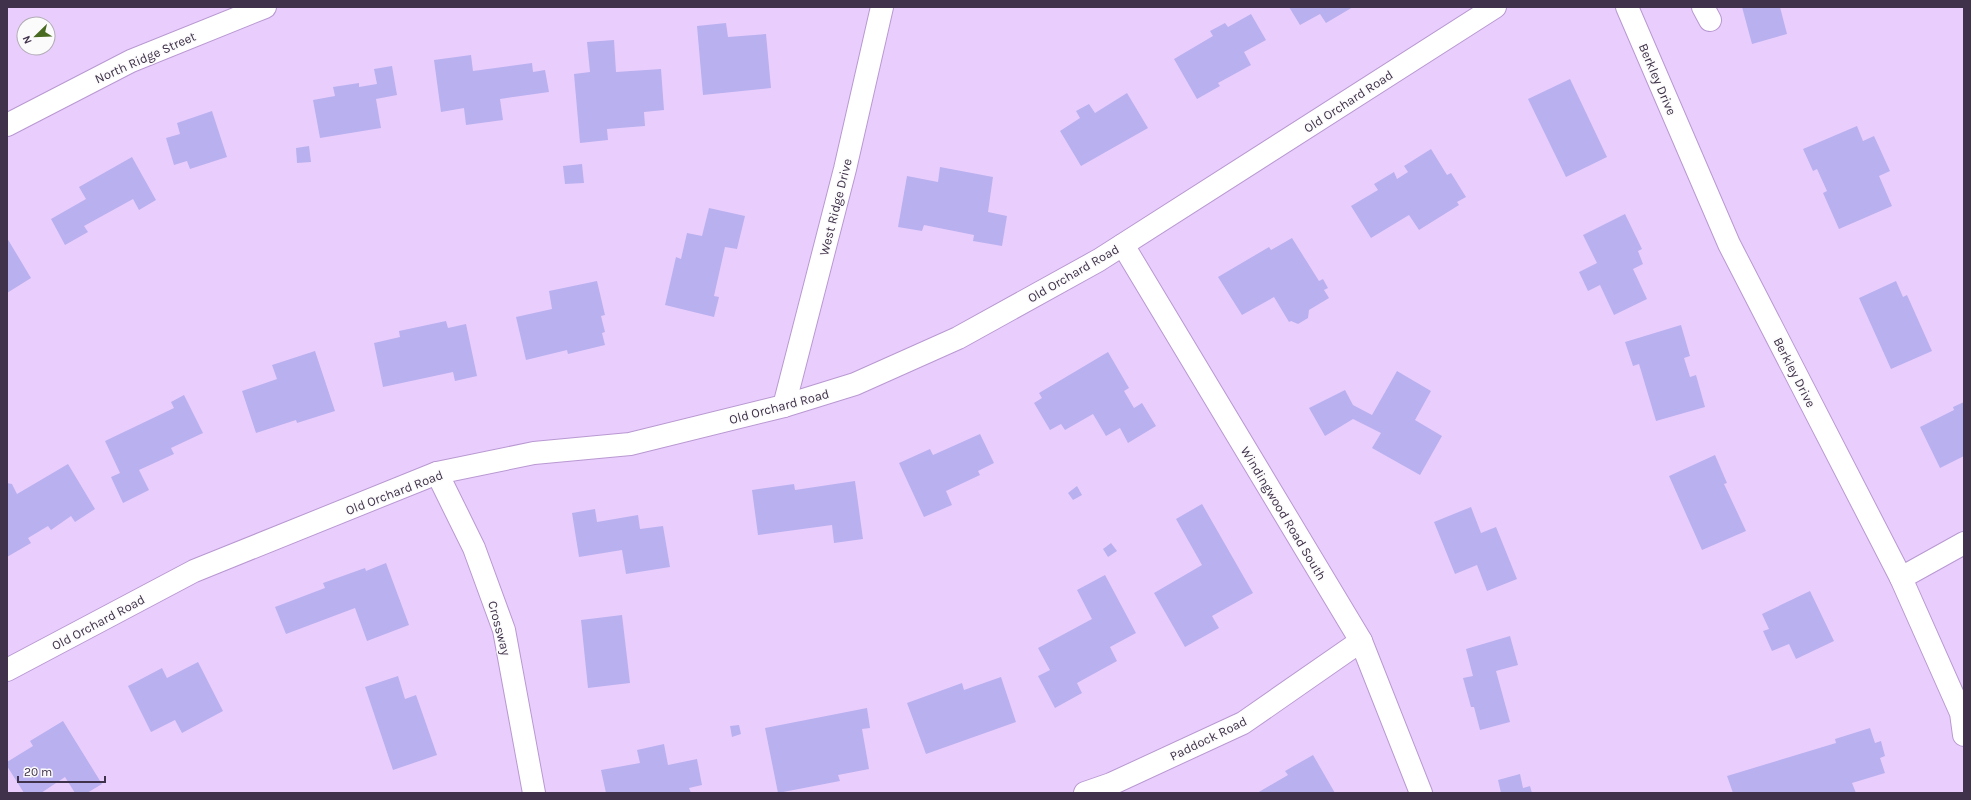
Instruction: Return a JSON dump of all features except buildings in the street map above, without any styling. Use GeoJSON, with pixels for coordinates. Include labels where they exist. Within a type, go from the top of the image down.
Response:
{"type":"FeatureCollection","features":[{"type":"Feature","properties":{"kind":"street","name":"North Ridge Street"},"geometry":{"type":"LineString","coordinates":[[7,125],[131,61],[265,7]]}},
{"type":"Feature","properties":{"kind":"street","name":"West Ridge Drive"},"geometry":{"type":"LineString","coordinates":[[784,406],[845,169],[882,7]]}},
{"type":"Feature","properties":{"kind":"street","name":"Old Orchard Road"},"geometry":{"type":"LineString","coordinates":[[7,670],[194,571],[437,473],[534,453],[630,444],[784,406],[855,384],[958,338],[1099,260],[1495,7]]}},
{"type":"Feature","properties":{"kind":"street","name":"Berkley Drive"},"geometry":{"type":"LineString","coordinates":[[1627,7],[1729,244],[1901,578],[1961,713],[1964,736]]}},
{"type":"Feature","properties":{"kind":"street","name":"Windingwood Road South"},"geometry":{"type":"LineString","coordinates":[[1122,245],[1361,641],[1421,793]]}},
{"type":"Feature","properties":{"kind":"street","name":"Crossway"},"geometry":{"type":"LineString","coordinates":[[437,473],[474,548],[504,630],[534,793]]}},
{"type":"Feature","properties":{"kind":"street"},"geometry":{"type":"LineString","coordinates":[[1901,578],[1964,543]]}},
{"type":"Feature","properties":{"kind":"street","name":"Paddock Road"},"geometry":{"type":"LineString","coordinates":[[1085,793],[1111,784],[1243,723],[1361,641]]}}]}
